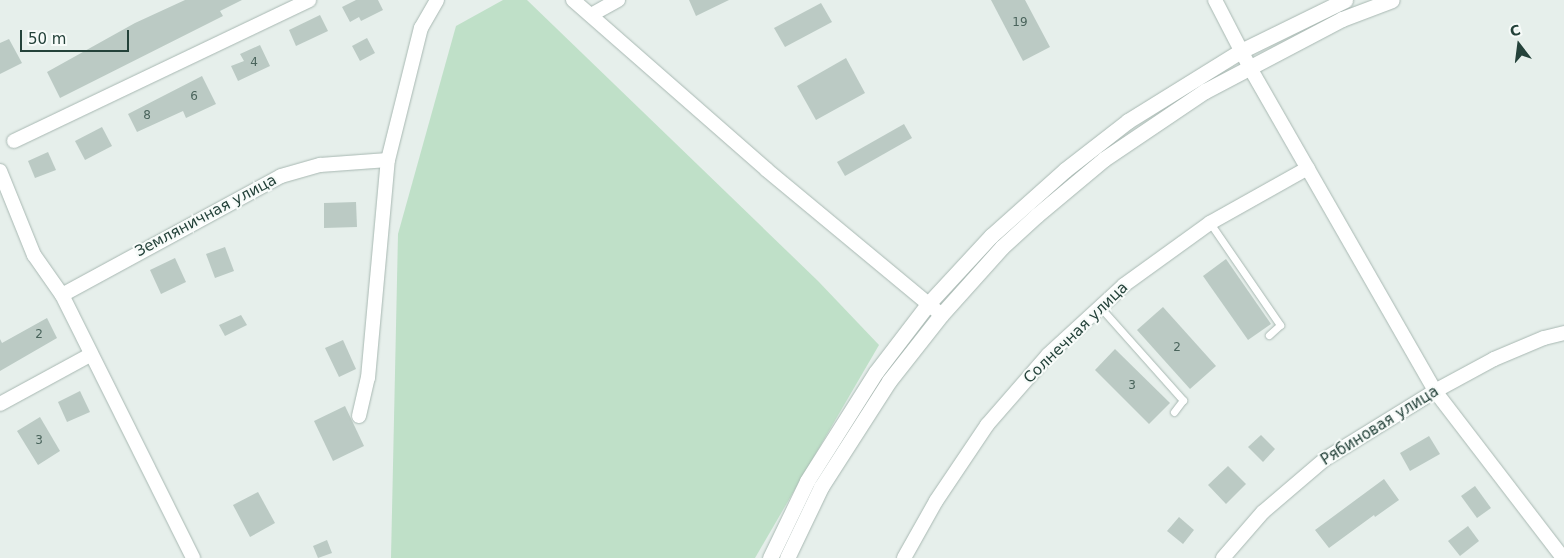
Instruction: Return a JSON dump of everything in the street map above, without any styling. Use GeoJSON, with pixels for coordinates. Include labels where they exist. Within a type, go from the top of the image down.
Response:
{"type":"FeatureCollection","features":[{"type":"Feature","properties":{"kind":"main road"},"geometry":{"type":"LineString","coordinates":[[770,558],[807,481],[843,421],[928,304],[991,236],[1086,152],[1128,120],[1241,51],[1345,0]]}},
{"type":"Feature","properties":{"kind":"main road"},"geometry":{"type":"LineString","coordinates":[[787,558],[821,487],[854,432],[889,381],[941,315],[1002,247],[1073,184],[1136,136],[1249,66],[1342,19],[1392,0]]}},
{"type":"Feature","properties":{"kind":"street"},"geometry":{"type":"LineString","coordinates":[[14,141],[309,0]]}},
{"type":"Feature","properties":{"kind":"street"},"geometry":{"type":"LineString","coordinates":[[359,416],[368,378],[388,160],[421,28],[437,0]]}},
{"type":"Feature","properties":{"kind":"street"},"geometry":{"type":"LineString","coordinates":[[573,0],[767,170],[941,315]]}},
{"type":"Feature","properties":{"kind":"street"},"geometry":{"type":"LineString","coordinates":[[591,15],[618,0]]}},
{"type":"Feature","properties":{"kind":"street"},"geometry":{"type":"LineString","coordinates":[[1215,0],[1249,66],[1435,391],[1563,558]]}},
{"type":"Feature","properties":{"kind":"street","name":"Земляничная улица"},"geometry":{"type":"LineString","coordinates":[[62,295],[281,176],[320,165],[388,160]]}},
{"type":"Feature","properties":{"kind":"street","name":"Солнечная улица"},"geometry":{"type":"LineString","coordinates":[[904,558],[936,501],[987,425],[1048,355],[1124,285],[1210,223],[1308,168]]}},
{"type":"Feature","properties":{"kind":"street"},"geometry":{"type":"LineString","coordinates":[[0,170],[34,255],[62,295],[90,355],[193,558]]}},
{"type":"Feature","properties":{"kind":"street","name":"Рябиновая улица"},"geometry":{"type":"LineString","coordinates":[[1222,558],[1263,512],[1325,459],[1435,391],[1494,359],[1544,338],[1564,334]]}},
{"type":"Feature","properties":{"kind":"street"},"geometry":{"type":"LineString","coordinates":[[0,404],[90,355]]}},
{"type":"Feature","properties":{"kind":"lane"},"geometry":{"type":"LineString","coordinates":[[1210,223],[1280,324],[1269,335]]}},
{"type":"Feature","properties":{"kind":"lane"},"geometry":{"type":"LineString","coordinates":[[1100,307],[1183,400],[1174,412]]}},
{"type":"Feature","properties":{"kind":"green space"},"geometry":{"type":"Polygon","coordinates":[[[503,0],[527,0],[818,281],[879,345],[755,558],[391,558],[398,234],[456,26],[503,0]]]}},
{"type":"Feature","properties":{"kind":"building"},"geometry":{"type":"Polygon","coordinates":[[[185,0],[242,0],[220,11],[223,16],[60,98],[47,72],[135,23],[185,0]]]}},
{"type":"Feature","properties":{"kind":"building"},"geometry":{"type":"Polygon","coordinates":[[[356,0],[378,0],[383,10],[361,21],[359,17],[350,22],[342,7],[356,0]]]}},
{"type":"Feature","properties":{"kind":"building"},"geometry":{"type":"Polygon","coordinates":[[[689,0],[729,0],[696,16],[689,0]]]}},
{"type":"Feature","properties":{"kind":"building"},"geometry":{"type":"Polygon","coordinates":[[[991,0],[1025,0],[1050,47],[1023,61],[991,0]]]}},
{"type":"Feature","properties":{"kind":"building"},"geometry":{"type":"Polygon","coordinates":[[[821,3],[832,22],[785,47],[774,28],[821,3]]]}},
{"type":"Feature","properties":{"kind":"building"},"geometry":{"type":"Polygon","coordinates":[[[320,15],[328,31],[296,46],[289,30],[320,15]]]}},
{"type":"Feature","properties":{"kind":"building"},"geometry":{"type":"Polygon","coordinates":[[[367,38],[375,53],[360,61],[352,46],[367,38]]]}},
{"type":"Feature","properties":{"kind":"building"},"geometry":{"type":"Polygon","coordinates":[[[9,39],[22,63],[0,74],[0,43],[9,39]]]}},
{"type":"Feature","properties":{"kind":"building"},"geometry":{"type":"Polygon","coordinates":[[[260,45],[270,66],[238,81],[231,66],[244,61],[240,54],[260,45]]]}},
{"type":"Feature","properties":{"kind":"building"},"geometry":{"type":"Polygon","coordinates":[[[846,58],[865,93],[816,120],[797,86],[846,58]]]}},
{"type":"Feature","properties":{"kind":"building"},"geometry":{"type":"Polygon","coordinates":[[[202,76],[216,104],[186,118],[183,111],[137,132],[128,114],[202,76]]]}},
{"type":"Feature","properties":{"kind":"building"},"geometry":{"type":"Polygon","coordinates":[[[904,124],[912,138],[845,176],[837,162],[904,124]]]}},
{"type":"Feature","properties":{"kind":"building"},"geometry":{"type":"Polygon","coordinates":[[[102,127],[112,146],[85,160],[75,141],[102,127]]]}},
{"type":"Feature","properties":{"kind":"building"},"geometry":{"type":"Polygon","coordinates":[[[48,152],[56,170],[35,178],[28,161],[48,152]]]}},
{"type":"Feature","properties":{"kind":"building"},"geometry":{"type":"Polygon","coordinates":[[[356,202],[357,227],[324,228],[324,203],[356,202]]]}},
{"type":"Feature","properties":{"kind":"building"},"geometry":{"type":"Polygon","coordinates":[[[225,247],[234,271],[215,278],[206,254],[225,247]]]}},
{"type":"Feature","properties":{"kind":"building"},"geometry":{"type":"Polygon","coordinates":[[[175,258],[186,282],[161,294],[150,270],[175,258]]]}},
{"type":"Feature","properties":{"kind":"building"},"geometry":{"type":"Polygon","coordinates":[[[1226,259],[1271,324],[1248,340],[1203,276],[1226,259]]]}},
{"type":"Feature","properties":{"kind":"building"},"geometry":{"type":"Polygon","coordinates":[[[1163,307],[1216,366],[1190,389],[1137,330],[1163,307]]]}},
{"type":"Feature","properties":{"kind":"building"},"geometry":{"type":"Polygon","coordinates":[[[241,315],[247,325],[225,336],[219,325],[241,315]]]}},
{"type":"Feature","properties":{"kind":"building"},"geometry":{"type":"Polygon","coordinates":[[[47,318],[57,338],[0,371],[0,339],[2,343],[47,318]]]}},
{"type":"Feature","properties":{"kind":"building"},"geometry":{"type":"Polygon","coordinates":[[[343,340],[356,369],[339,377],[325,348],[343,340]]]}},
{"type":"Feature","properties":{"kind":"building"},"geometry":{"type":"Polygon","coordinates":[[[1115,349],[1170,403],[1149,424],[1095,370],[1115,349]]]}},
{"type":"Feature","properties":{"kind":"building"},"geometry":{"type":"Polygon","coordinates":[[[80,391],[90,412],[67,422],[58,402],[80,391]]]}},
{"type":"Feature","properties":{"kind":"building"},"geometry":{"type":"Polygon","coordinates":[[[345,406],[364,446],[333,461],[314,421],[345,406]]]}},
{"type":"Feature","properties":{"kind":"building"},"geometry":{"type":"Polygon","coordinates":[[[40,417],[60,451],[38,465],[17,431],[40,417]]]}},
{"type":"Feature","properties":{"kind":"building"},"geometry":{"type":"Polygon","coordinates":[[[1261,435],[1275,449],[1263,462],[1248,447],[1261,435]]]}},
{"type":"Feature","properties":{"kind":"building"},"geometry":{"type":"Polygon","coordinates":[[[1429,436],[1440,454],[1410,471],[1400,453],[1429,436]]]}},
{"type":"Feature","properties":{"kind":"building"},"geometry":{"type":"Polygon","coordinates":[[[1228,466],[1246,484],[1226,504],[1208,485],[1228,466]]]}},
{"type":"Feature","properties":{"kind":"building"},"geometry":{"type":"Polygon","coordinates":[[[1384,479],[1399,500],[1375,517],[1374,515],[1329,548],[1315,530],[1384,479]]]}},
{"type":"Feature","properties":{"kind":"building"},"geometry":{"type":"Polygon","coordinates":[[[1475,486],[1491,508],[1477,518],[1461,496],[1475,486]]]}},
{"type":"Feature","properties":{"kind":"building"},"geometry":{"type":"Polygon","coordinates":[[[258,492],[275,523],[250,537],[233,505],[258,492]]]}},
{"type":"Feature","properties":{"kind":"building"},"geometry":{"type":"Polygon","coordinates":[[[1179,517],[1194,530],[1183,544],[1167,531],[1179,517]]]}},
{"type":"Feature","properties":{"kind":"building"},"geometry":{"type":"Polygon","coordinates":[[[1468,526],[1479,541],[1460,556],[1448,541],[1468,526]]]}},
{"type":"Feature","properties":{"kind":"building"},"geometry":{"type":"Polygon","coordinates":[[[327,540],[332,553],[318,558],[313,546],[327,540]]]}}]}
